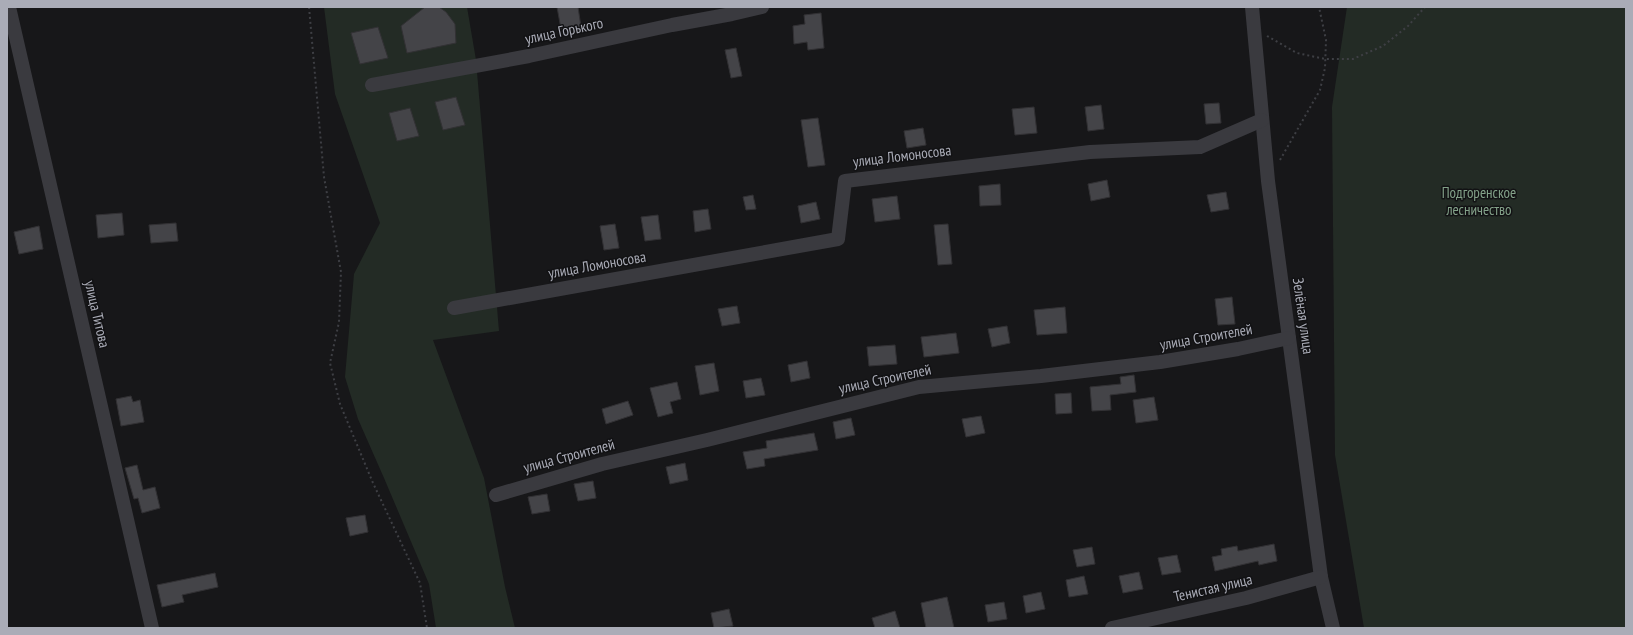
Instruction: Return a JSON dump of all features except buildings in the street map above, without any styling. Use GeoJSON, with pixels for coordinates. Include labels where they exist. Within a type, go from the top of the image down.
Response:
{"type":"FeatureCollection","features":[{"type":"Feature","properties":{"kind":"street","name":"улица Титова"},"geometry":{"type":"LineString","coordinates":[[9,7],[152,628]]}},
{"type":"Feature","properties":{"kind":"street","name":"улица Горького"},"geometry":{"type":"LineString","coordinates":[[372,85],[529,56],[762,7]]}},
{"type":"Feature","properties":{"kind":"street","name":"Зелёная улица"},"geometry":{"type":"LineString","coordinates":[[1252,7],[1262,120],[1289,338],[1321,577],[1333,628]]}},
{"type":"Feature","properties":{"kind":"street","name":"улица Ломоносова"},"geometry":{"type":"LineString","coordinates":[[454,308],[838,239],[845,181],[1090,152],[1200,148],[1262,120]]}},
{"type":"Feature","properties":{"kind":"street","name":"улица Строителей"},"geometry":{"type":"LineString","coordinates":[[496,495],[602,464],[707,440],[920,387],[1041,376],[1160,362],[1238,349],[1289,338]]}},
{"type":"Feature","properties":{"kind":"street","name":"Тенистая улица"},"geometry":{"type":"LineString","coordinates":[[1112,628],[1246,598],[1321,577]]}},
{"type":"Feature","properties":{"kind":"path"},"geometry":{"type":"LineString","coordinates":[[309,7],[324,177],[341,272],[339,322],[330,363],[340,404],[373,483],[420,583],[427,628]]}},
{"type":"Feature","properties":{"kind":"path"},"geometry":{"type":"LineString","coordinates":[[1279,161],[1320,90],[1325,68],[1326,40],[1319,7]]}},
{"type":"Feature","properties":{"kind":"path"},"geometry":{"type":"LineString","coordinates":[[1254,29],[1297,53],[1325,59],[1353,60],[1383,46],[1408,26],[1425,7]]}},
{"type":"Feature","properties":{"kind":"green space"},"geometry":{"type":"Polygon","coordinates":[[[324,7],[467,7],[476,60],[499,331],[433,340],[484,478],[505,587],[515,628],[436,628],[429,584],[358,419],[345,377],[354,274],[380,223],[335,94],[324,7]]]}},
{"type":"Feature","properties":{"kind":"green space","name":"Подгоренское лесничество"},"geometry":{"type":"Polygon","coordinates":[[[1347,7],[1626,7],[1626,628],[1364,628],[1335,455],[1332,107],[1347,7]]]}}]}
